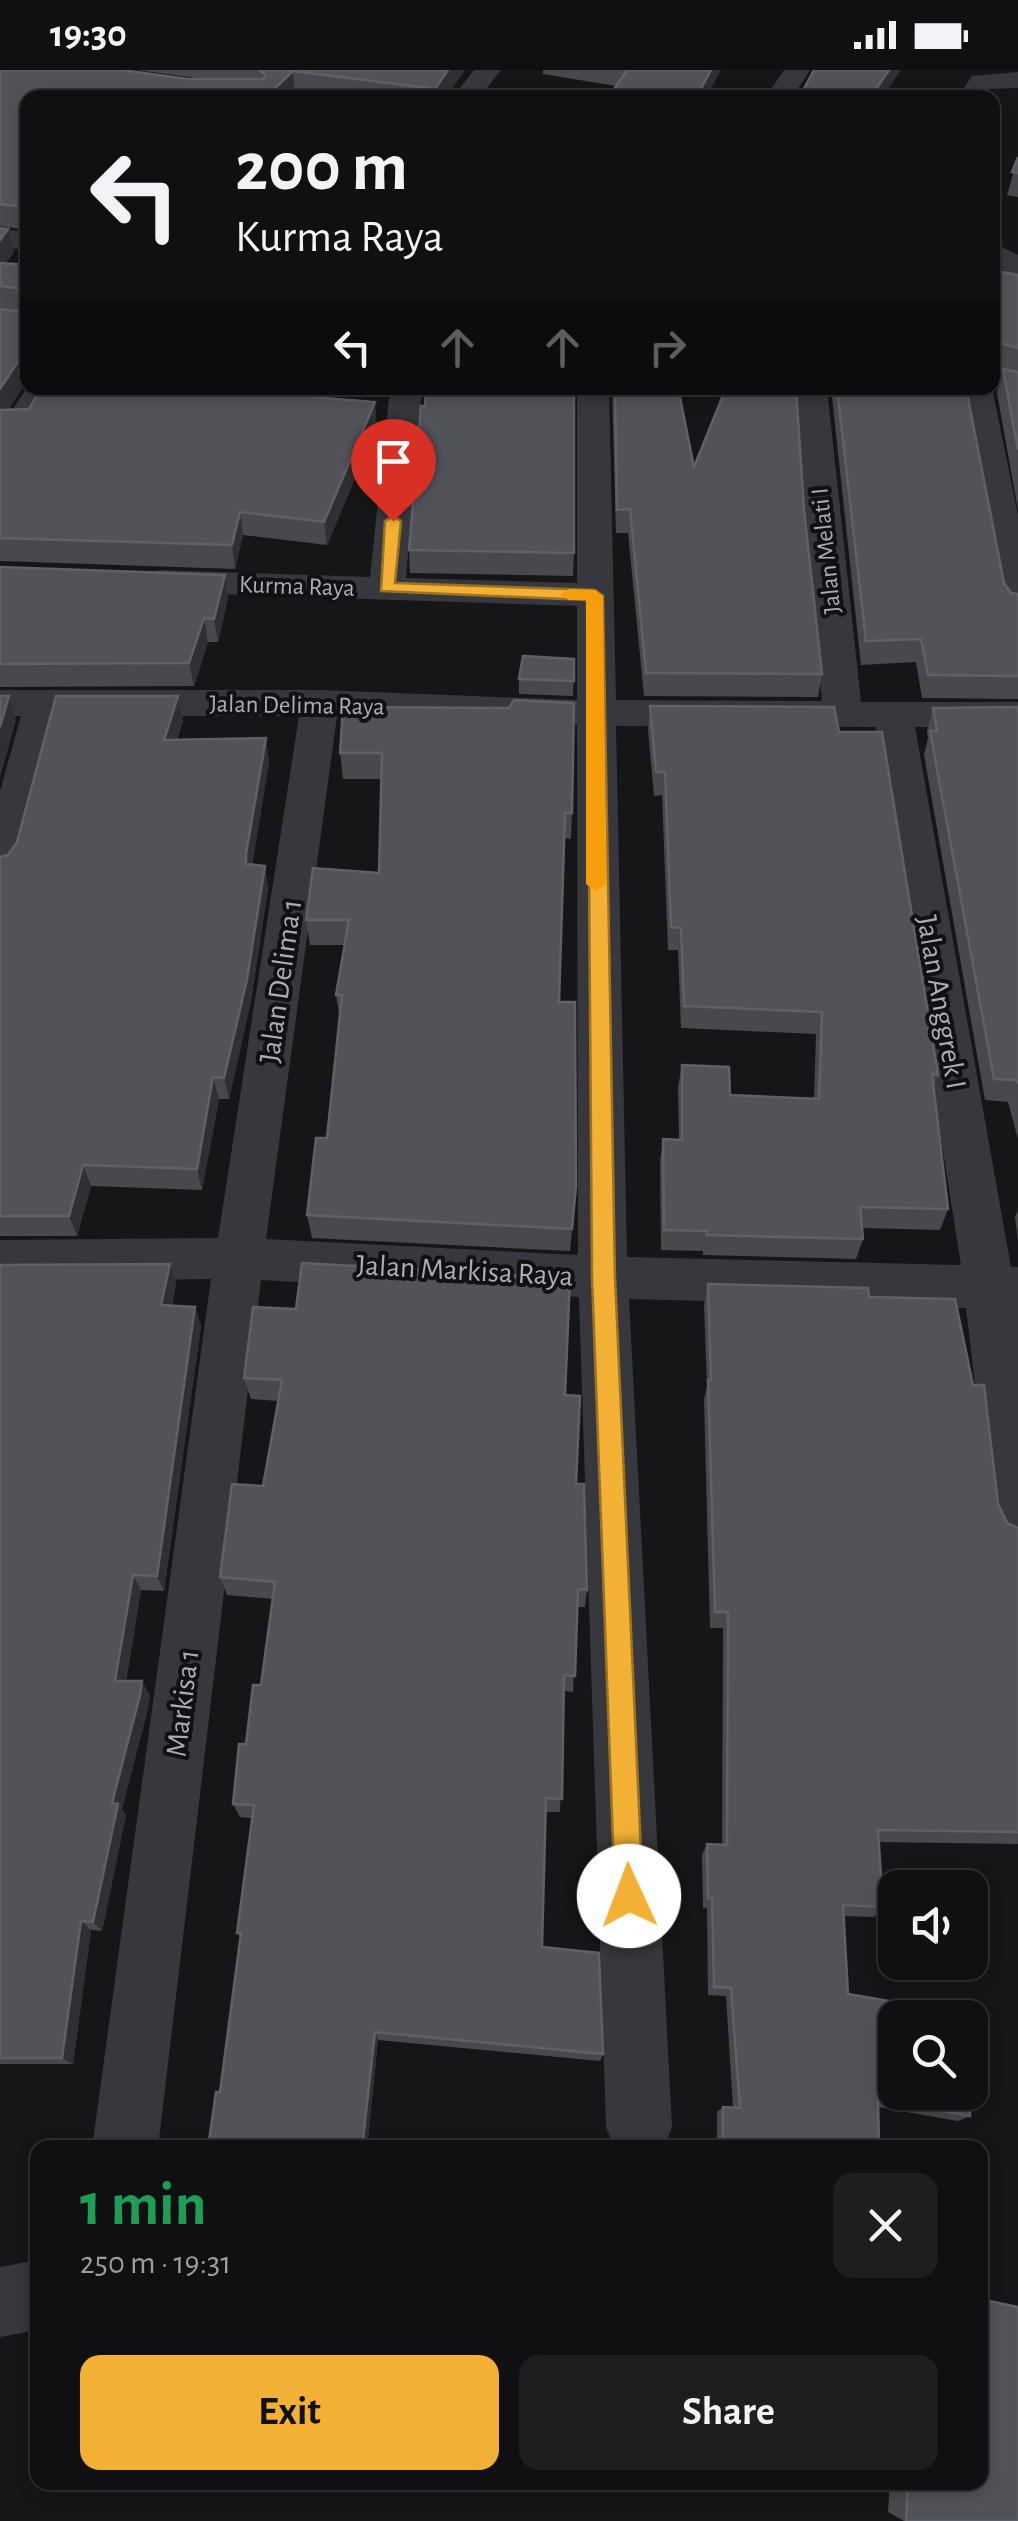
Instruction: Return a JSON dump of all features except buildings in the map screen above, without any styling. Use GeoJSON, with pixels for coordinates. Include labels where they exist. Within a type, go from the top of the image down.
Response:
{"type":"FeatureCollection","features":[{"type":"Feature","properties":{"kind":"street"},"geometry":{"type":"LineString","coordinates":[[472,90],[488,70]]}},
{"type":"Feature","properties":{"kind":"street"},"geometry":{"type":"LineString","coordinates":[[975,90],[980,82],[1018,80]]}},
{"type":"Feature","properties":{"kind":"street"},"geometry":{"type":"LineString","coordinates":[[1000,264],[1014,286]]}},
{"type":"Feature","properties":{"kind":"street"},"geometry":{"type":"LineString","coordinates":[[20,424],[38,395]]}},
{"type":"Feature","properties":{"kind":"street"},"geometry":{"type":"LineString","coordinates":[[387,588],[405,395]]}},
{"type":"Feature","properties":{"kind":"street"},"geometry":{"type":"LineString","coordinates":[[592,395],[604,1277],[639,2128]]}},
{"type":"Feature","properties":{"kind":"street","name":"Jalan Melati I"},"geometry":{"type":"LineString","coordinates":[[812,395],[822,533],[843,715]]}},
{"type":"Feature","properties":{"kind":"street"},"geometry":{"type":"LineString","coordinates":[[993,395],[1018,605]]}},
{"type":"Feature","properties":{"kind":"street","name":"Kurma Raya"},"geometry":{"type":"LineString","coordinates":[[116,580],[595,596]]}},
{"type":"Feature","properties":{"kind":"street","name":"Jalan Delima Raya"},"geometry":{"type":"LineString","coordinates":[[0,703],[320,702],[595,713],[1018,715]]}},
{"type":"Feature","properties":{"kind":"street","name":"Jalan Delima 1"},"geometry":{"type":"LineString","coordinates":[[239,1258],[320,702]]}},
{"type":"Feature","properties":{"kind":"street"},"geometry":{"type":"LineString","coordinates":[[0,864],[44,703]]}},
{"type":"Feature","properties":{"kind":"street","name":"Jalan Anggrek I"},"geometry":{"type":"LineString","coordinates":[[893,715],[1004,1288],[995,1355],[1018,1521]]}},
{"type":"Feature","properties":{"kind":"street","name":"Jalan Markisa Raya"},"geometry":{"type":"LineString","coordinates":[[0,1261],[239,1258],[604,1277],[1004,1288]]}},
{"type":"Feature","properties":{"kind":"street","name":"Markisa 1"},"geometry":{"type":"LineString","coordinates":[[126,2140],[239,1258]]}},
{"type":"Feature","properties":{"kind":"street"},"geometry":{"type":"LineString","coordinates":[[0,2302],[30,2297]]}},
{"type":"Feature","properties":{"kind":"slow traffic"},"geometry":{"type":"LineString","coordinates":[[569,595],[595,596],[596,884]]}},
{"type":"Feature","properties":{"kind":"route"},"geometry":{"type":"LineString","coordinates":[[393,521],[387,588],[595,596],[596,920],[604,1277],[629,1896]]}}]}
